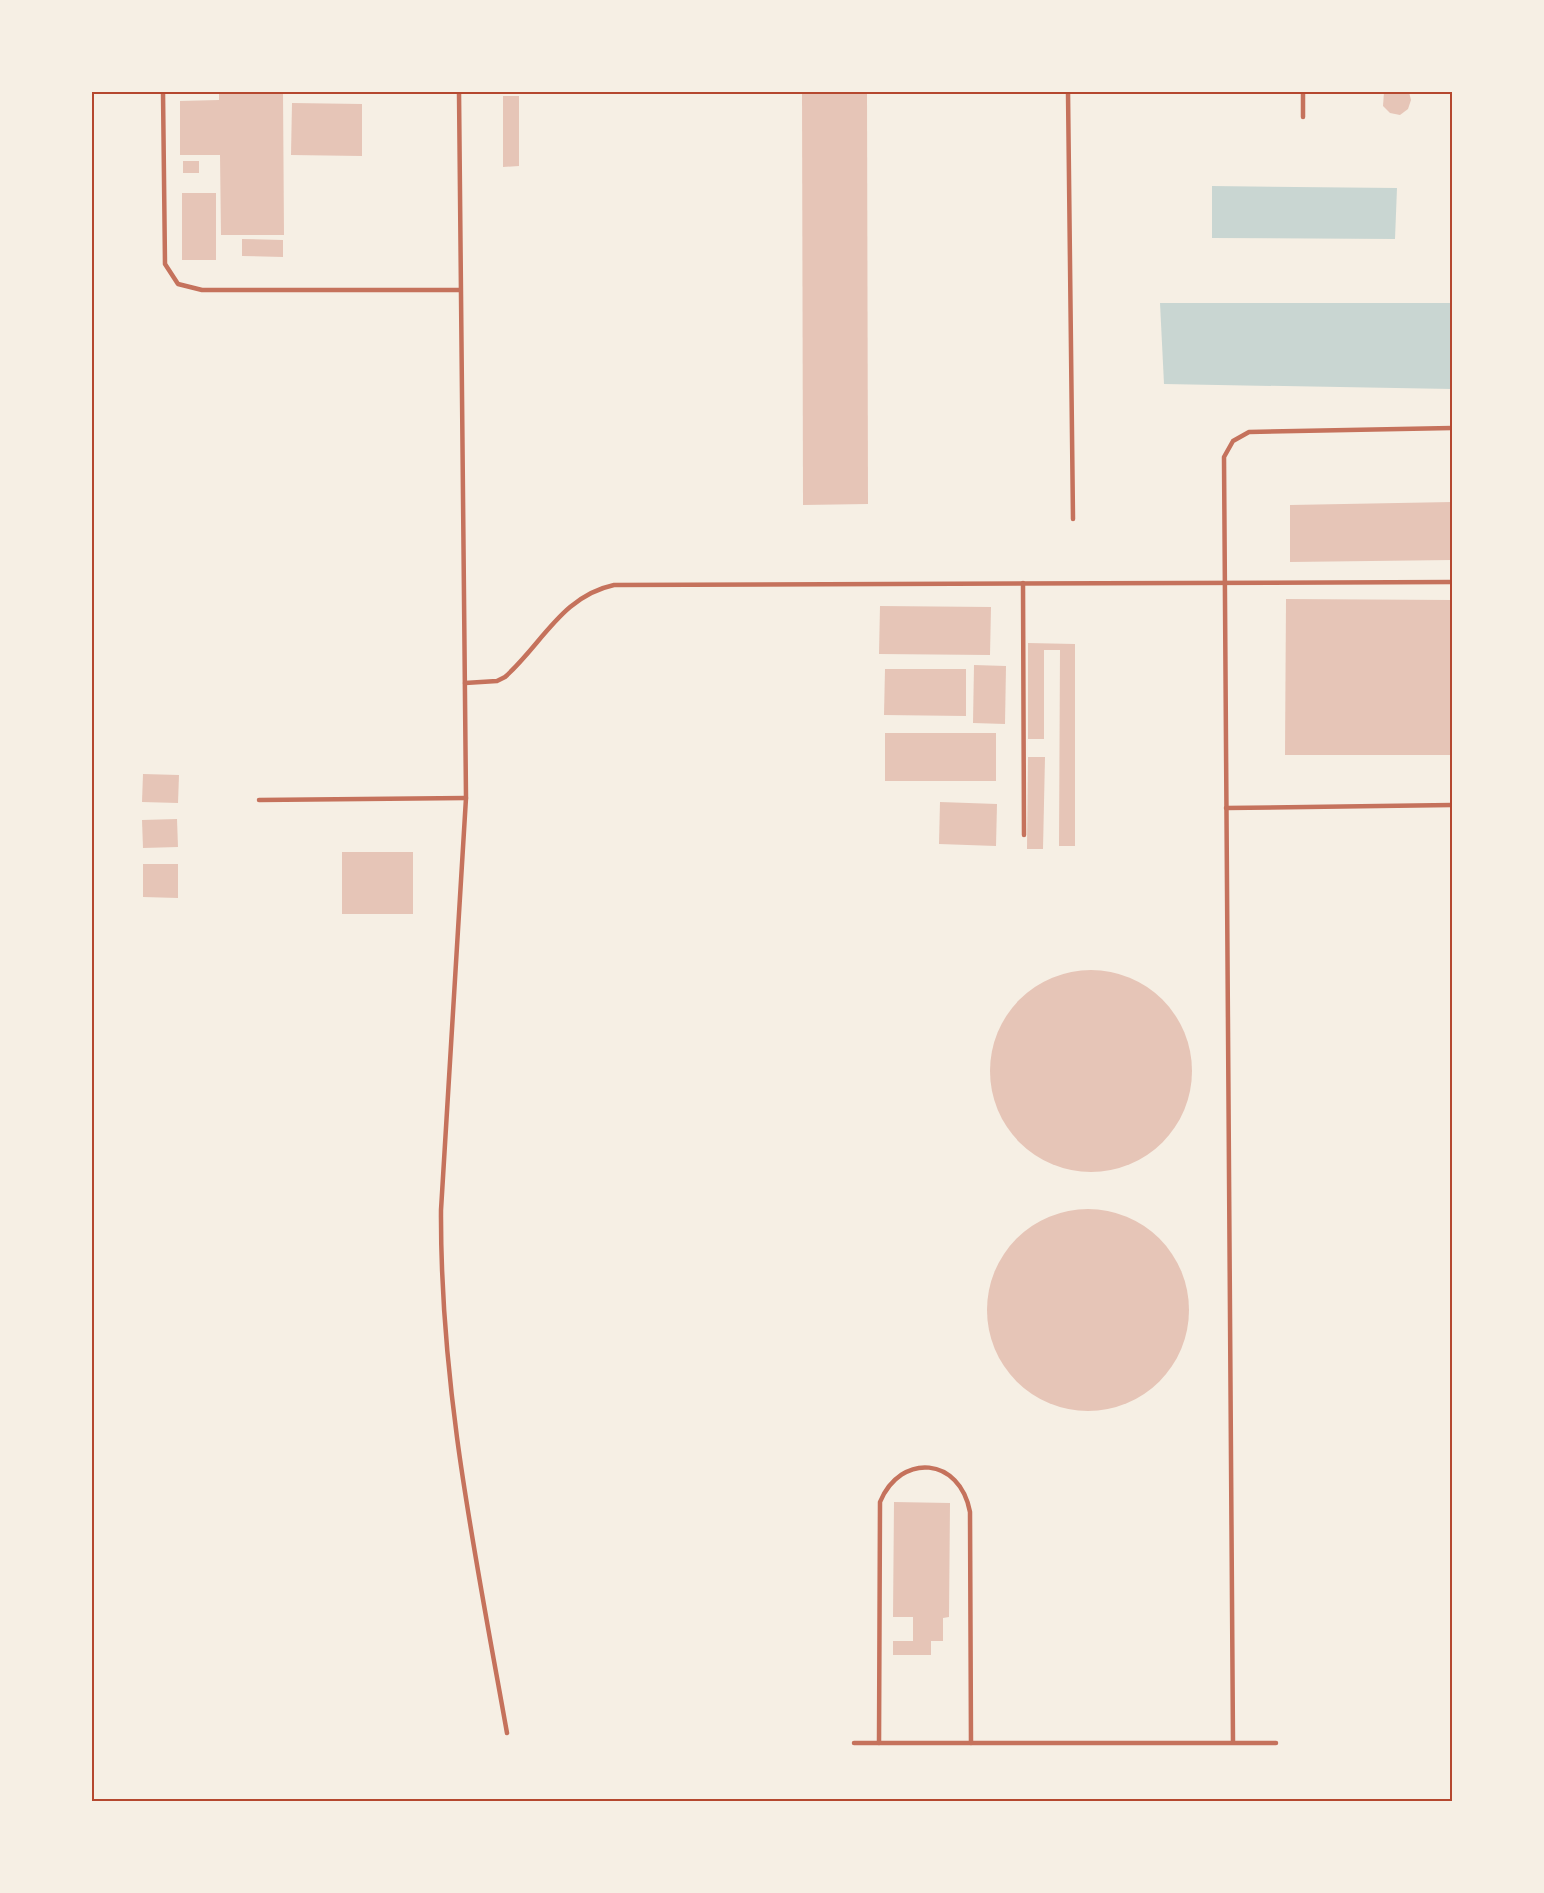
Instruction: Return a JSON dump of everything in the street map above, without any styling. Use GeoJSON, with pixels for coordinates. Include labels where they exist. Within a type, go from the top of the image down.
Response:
{"type":"FeatureCollection","features":[{"type":"Feature","properties":{"kind":"lane"},"geometry":{"type":"LineString","coordinates":[[163,92],[165,264],[178,284],[202,290],[460,290]]}},
{"type":"Feature","properties":{"kind":"lane"},"geometry":{"type":"LineString","coordinates":[[459,92],[466,798],[441,1210],[443,1306],[458,1451],[507,1733]]}},
{"type":"Feature","properties":{"kind":"lane"},"geometry":{"type":"LineString","coordinates":[[1068,92],[1073,519]]}},
{"type":"Feature","properties":{"kind":"lane"},"geometry":{"type":"LineString","coordinates":[[1303,92],[1303,117]]}},
{"type":"Feature","properties":{"kind":"lane"},"geometry":{"type":"LineString","coordinates":[[1233,1742],[1222,466],[1227,448],[1240,435],[1258,431],[1452,428]]}},
{"type":"Feature","properties":{"kind":"lane"},"geometry":{"type":"LineString","coordinates":[[465,683],[489,682],[505,677],[577,599],[589,592],[614,585],[1452,582]]}},
{"type":"Feature","properties":{"kind":"lane"},"geometry":{"type":"LineString","coordinates":[[1023,583],[1024,835]]}},
{"type":"Feature","properties":{"kind":"lane"},"geometry":{"type":"LineString","coordinates":[[259,800],[466,798]]}},
{"type":"Feature","properties":{"kind":"lane"},"geometry":{"type":"LineString","coordinates":[[1226,808],[1452,805]]}},
{"type":"Feature","properties":{"kind":"lane"},"geometry":{"type":"LineString","coordinates":[[879,1743],[880,1503],[885,1489],[895,1478],[907,1470],[922,1467],[936,1468],[955,1479],[968,1497],[970,1512],[971,1743]]}},
{"type":"Feature","properties":{"kind":"lane"},"geometry":{"type":"LineString","coordinates":[[854,1743],[1276,1743]]}},
{"type":"Feature","properties":{"kind":"shaded area"},"geometry":{"type":"Polygon","coordinates":[[[1212,186],[1397,188],[1395,239],[1212,238],[1212,186]]]}},
{"type":"Feature","properties":{"kind":"shaded area"},"geometry":{"type":"Polygon","coordinates":[[[1160,303],[1452,303],[1452,389],[1164,384],[1160,303]]]}},
{"type":"Feature","properties":{"kind":"building"},"geometry":{"type":"Polygon","coordinates":[[[219,92],[283,92],[284,235],[221,235],[220,155],[180,155],[180,101],[219,100],[219,92]]]}},
{"type":"Feature","properties":{"kind":"building"},"geometry":{"type":"Polygon","coordinates":[[[802,92],[867,92],[868,504],[803,505],[802,92]]]}},
{"type":"Feature","properties":{"kind":"building"},"geometry":{"type":"Polygon","coordinates":[[[1125,92],[1182,92],[1182,94],[1125,94],[1125,92]]]}},
{"type":"Feature","properties":{"kind":"building"},"geometry":{"type":"Polygon","coordinates":[[[1384,92],[1409,92],[1411,100],[1408,109],[1400,115],[1390,113],[1383,106],[1384,92]]]}},
{"type":"Feature","properties":{"kind":"building"},"geometry":{"type":"Polygon","coordinates":[[[503,96],[519,96],[519,166],[503,167],[503,96]]]}},
{"type":"Feature","properties":{"kind":"building"},"geometry":{"type":"Polygon","coordinates":[[[292,103],[362,104],[362,156],[291,155],[292,103]]]}},
{"type":"Feature","properties":{"kind":"building"},"geometry":{"type":"Polygon","coordinates":[[[183,161],[199,161],[199,173],[183,173],[183,161]]]}},
{"type":"Feature","properties":{"kind":"building"},"geometry":{"type":"Polygon","coordinates":[[[182,193],[216,193],[216,260],[182,260],[182,193]]]}},
{"type":"Feature","properties":{"kind":"building"},"geometry":{"type":"Polygon","coordinates":[[[242,239],[283,240],[283,257],[242,256],[242,239]]]}},
{"type":"Feature","properties":{"kind":"building"},"geometry":{"type":"Polygon","coordinates":[[[1452,502],[1452,560],[1290,562],[1290,505],[1452,502]]]}},
{"type":"Feature","properties":{"kind":"building"},"geometry":{"type":"Polygon","coordinates":[[[1286,599],[1452,600],[1452,755],[1285,755],[1286,599]]]}},
{"type":"Feature","properties":{"kind":"building"},"geometry":{"type":"Polygon","coordinates":[[[880,606],[991,607],[990,655],[879,654],[880,606]]]}},
{"type":"Feature","properties":{"kind":"building"},"geometry":{"type":"Polygon","coordinates":[[[1028,643],[1075,644],[1075,846],[1059,846],[1060,650],[1044,650],[1044,739],[1028,739],[1028,643]]]}},
{"type":"Feature","properties":{"kind":"building"},"geometry":{"type":"Polygon","coordinates":[[[974,665],[1006,666],[1005,724],[973,723],[974,665]]]}},
{"type":"Feature","properties":{"kind":"building"},"geometry":{"type":"Polygon","coordinates":[[[885,669],[966,669],[966,716],[884,715],[885,669]]]}},
{"type":"Feature","properties":{"kind":"building"},"geometry":{"type":"Polygon","coordinates":[[[885,733],[996,733],[996,781],[885,781],[885,733]]]}},
{"type":"Feature","properties":{"kind":"building"},"geometry":{"type":"Polygon","coordinates":[[[1028,757],[1045,757],[1043,849],[1027,849],[1028,757]]]}},
{"type":"Feature","properties":{"kind":"building"},"geometry":{"type":"Polygon","coordinates":[[[143,774],[179,775],[178,803],[142,802],[143,774]]]}},
{"type":"Feature","properties":{"kind":"building"},"geometry":{"type":"Polygon","coordinates":[[[940,802],[997,804],[996,846],[939,844],[940,802]]]}},
{"type":"Feature","properties":{"kind":"building"},"geometry":{"type":"Polygon","coordinates":[[[177,819],[178,847],[143,848],[142,820],[177,819]]]}},
{"type":"Feature","properties":{"kind":"building"},"geometry":{"type":"Polygon","coordinates":[[[342,852],[413,852],[413,914],[342,914],[342,852]]]}},
{"type":"Feature","properties":{"kind":"building"},"geometry":{"type":"Polygon","coordinates":[[[143,864],[178,864],[178,898],[143,897],[143,864]]]}},
{"type":"Feature","properties":{"kind":"building"},"geometry":{"type":"Polygon","coordinates":[[[1081,970],[1101,970],[1130,977],[1163,999],[1185,1032],[1192,1071],[1185,1110],[1163,1143],[1130,1165],[1101,1172],[1081,1172],[1052,1165],[1019,1143],[997,1110],[990,1081],[990,1061],[997,1032],[1019,999],[1052,977],[1081,970]]]}},
{"type":"Feature","properties":{"kind":"building"},"geometry":{"type":"Polygon","coordinates":[[[1088,1209],[1108,1211],[1127,1217],[1144,1226],[1166,1246],[1181,1271],[1187,1290],[1189,1310],[1187,1330],[1181,1349],[1172,1366],[1152,1388],[1127,1403],[1108,1409],[1088,1411],[1068,1409],[1049,1403],[1032,1394],[1010,1374],[995,1349],[989,1330],[987,1310],[989,1290],[995,1271],[1004,1254],[1024,1232],[1049,1217],[1068,1211],[1088,1209]]]}},
{"type":"Feature","properties":{"kind":"building"},"geometry":{"type":"Polygon","coordinates":[[[894,1502],[950,1503],[949,1617],[943,1618],[943,1641],[931,1641],[931,1655],[893,1655],[893,1641],[913,1641],[913,1617],[893,1617],[894,1502]]]}}]}
